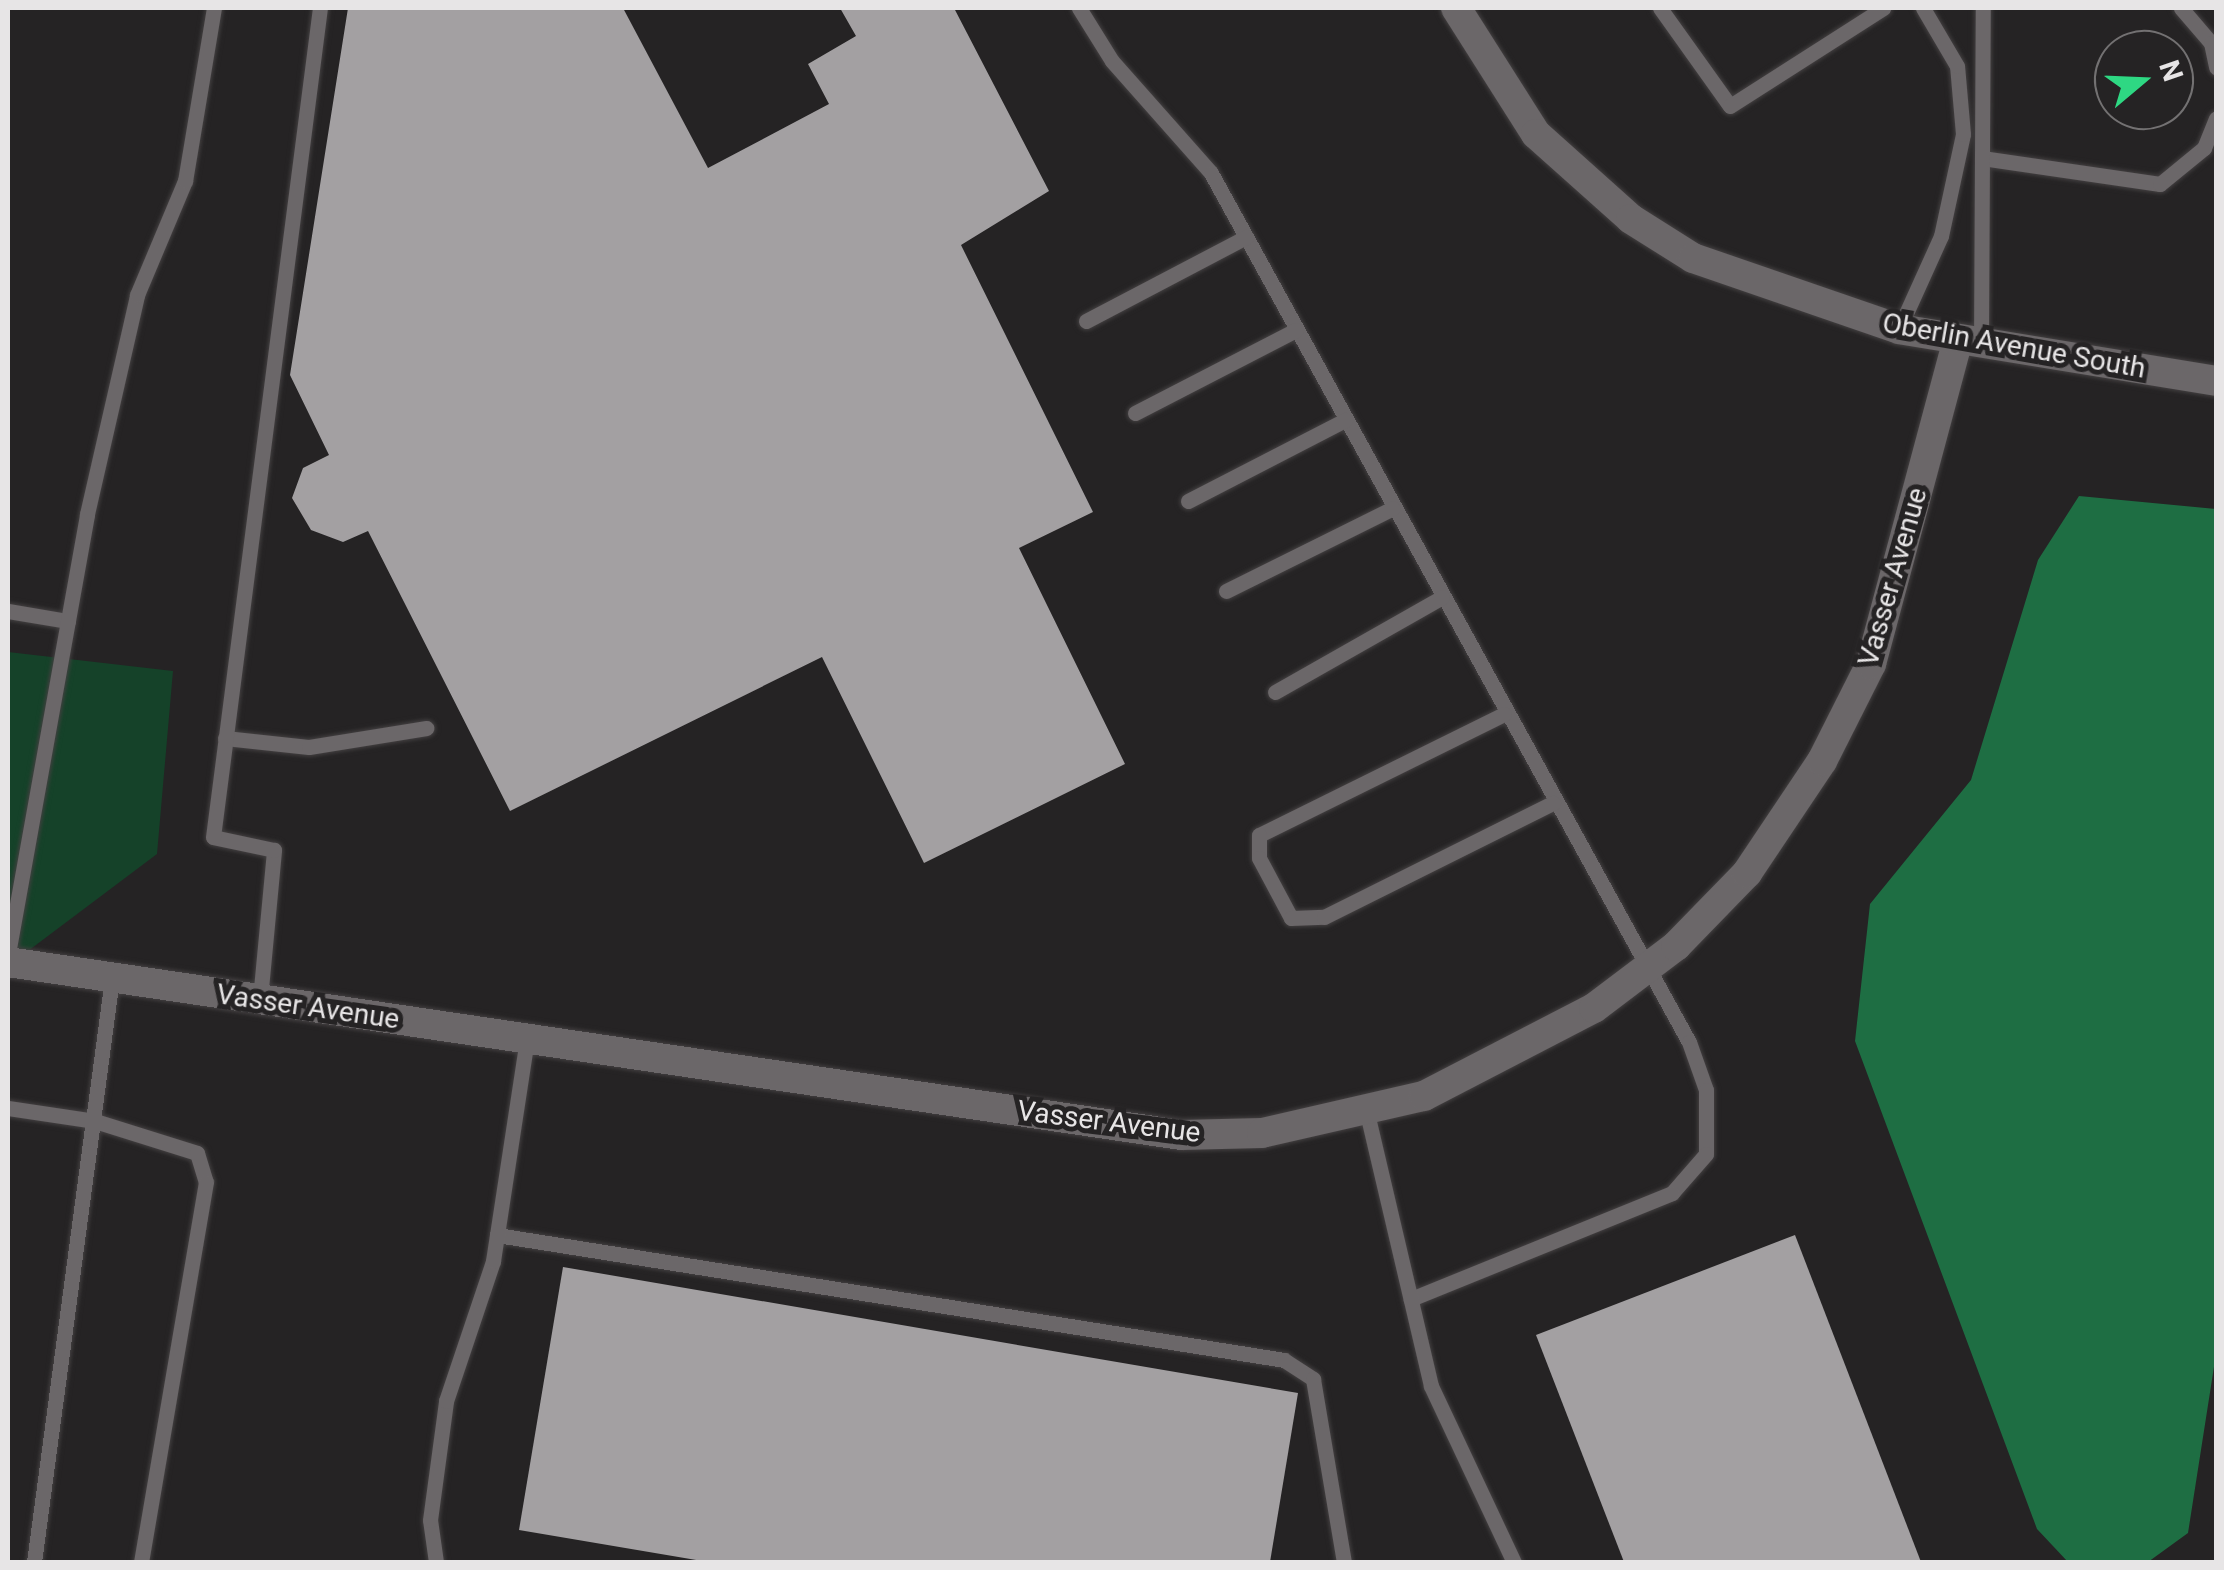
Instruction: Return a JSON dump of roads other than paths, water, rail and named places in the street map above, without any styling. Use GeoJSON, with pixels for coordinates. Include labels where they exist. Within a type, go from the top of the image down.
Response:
{"type":"FeatureCollection","features":[{"type":"Feature","properties":{"kind":"street","name":"Oberlin Avenue South"},"geometry":{"type":"LineString","coordinates":[[1456,8],[1536,134],[1630,218],[1693,258],[1899,329],[1969,344],[2216,381]]}},
{"type":"Feature","properties":{"kind":"street","name":"Vasser Avenue"},"geometry":{"type":"LineString","coordinates":[[8,962],[1181,1135],[1262,1133],[1367,1113],[1510,1059],[1644,970],[1748,874],[1822,761],[1871,664],[1969,344]]}},
{"type":"Feature","properties":{"kind":"lane"},"geometry":{"type":"LineString","coordinates":[[8,954],[68,621],[137,295],[186,182],[214,8]]}},
{"type":"Feature","properties":{"kind":"lane"},"geometry":{"type":"LineString","coordinates":[[260,1000],[274,850],[213,836],[320,8]]}},
{"type":"Feature","properties":{"kind":"lane"},"geometry":{"type":"LineString","coordinates":[[1080,8],[1112,61],[1211,172],[1644,970],[1689,1042],[1706,1090],[1711,1126],[1693,1173],[1640,1213],[1410,1298]]}},
{"type":"Feature","properties":{"kind":"lane"},"geometry":{"type":"LineString","coordinates":[[1660,8],[1730,106],[1883,8]]}},
{"type":"Feature","properties":{"kind":"lane"},"geometry":{"type":"LineString","coordinates":[[1899,329],[1941,236],[1963,134],[1957,66],[1923,8]]}},
{"type":"Feature","properties":{"kind":"lane"},"geometry":{"type":"LineString","coordinates":[[1969,344],[1982,158],[1983,8]]}},
{"type":"Feature","properties":{"kind":"lane"},"geometry":{"type":"LineString","coordinates":[[2181,8],[2211,42],[2216,66]]}},
{"type":"Feature","properties":{"kind":"lane"},"geometry":{"type":"LineString","coordinates":[[1982,158],[2160,184],[2204,148],[2216,118]]}},
{"type":"Feature","properties":{"kind":"lane"},"geometry":{"type":"LineString","coordinates":[[1086,321],[1246,238]]}},
{"type":"Feature","properties":{"kind":"lane"},"geometry":{"type":"LineString","coordinates":[[1135,413],[1296,330]]}},
{"type":"Feature","properties":{"kind":"lane"},"geometry":{"type":"LineString","coordinates":[[1188,501],[1345,420]]}},
{"type":"Feature","properties":{"kind":"lane"},"geometry":{"type":"LineString","coordinates":[[1226,591],[1393,508]]}},
{"type":"Feature","properties":{"kind":"lane"},"geometry":{"type":"LineString","coordinates":[[1275,692],[1442,597]]}},
{"type":"Feature","properties":{"kind":"lane"},"geometry":{"type":"LineString","coordinates":[[8,611],[68,621]]}},
{"type":"Feature","properties":{"kind":"lane"},"geometry":{"type":"LineString","coordinates":[[1504,714],[1260,835],[1259,858],[1291,918],[1324,917],[1553,804]]}},
{"type":"Feature","properties":{"kind":"lane"},"geometry":{"type":"LineString","coordinates":[[225,738],[309,747],[426,728]]}},
{"type":"Feature","properties":{"kind":"lane"},"geometry":{"type":"LineString","coordinates":[[34,1562],[112,978]]}},
{"type":"Feature","properties":{"kind":"lane"},"geometry":{"type":"LineString","coordinates":[[436,1562],[430,1520],[446,1401],[496,1235],[527,1039]]}},
{"type":"Feature","properties":{"kind":"lane"},"geometry":{"type":"LineString","coordinates":[[8,1108],[95,1121],[197,1153],[206,1182],[141,1562]]}},
{"type":"Feature","properties":{"kind":"lane"},"geometry":{"type":"LineString","coordinates":[[1367,1113],[1432,1386],[1514,1562]]}},
{"type":"Feature","properties":{"kind":"lane"},"geometry":{"type":"LineString","coordinates":[[496,1235],[1284,1360],[1313,1379],[1344,1562]]}}]}
